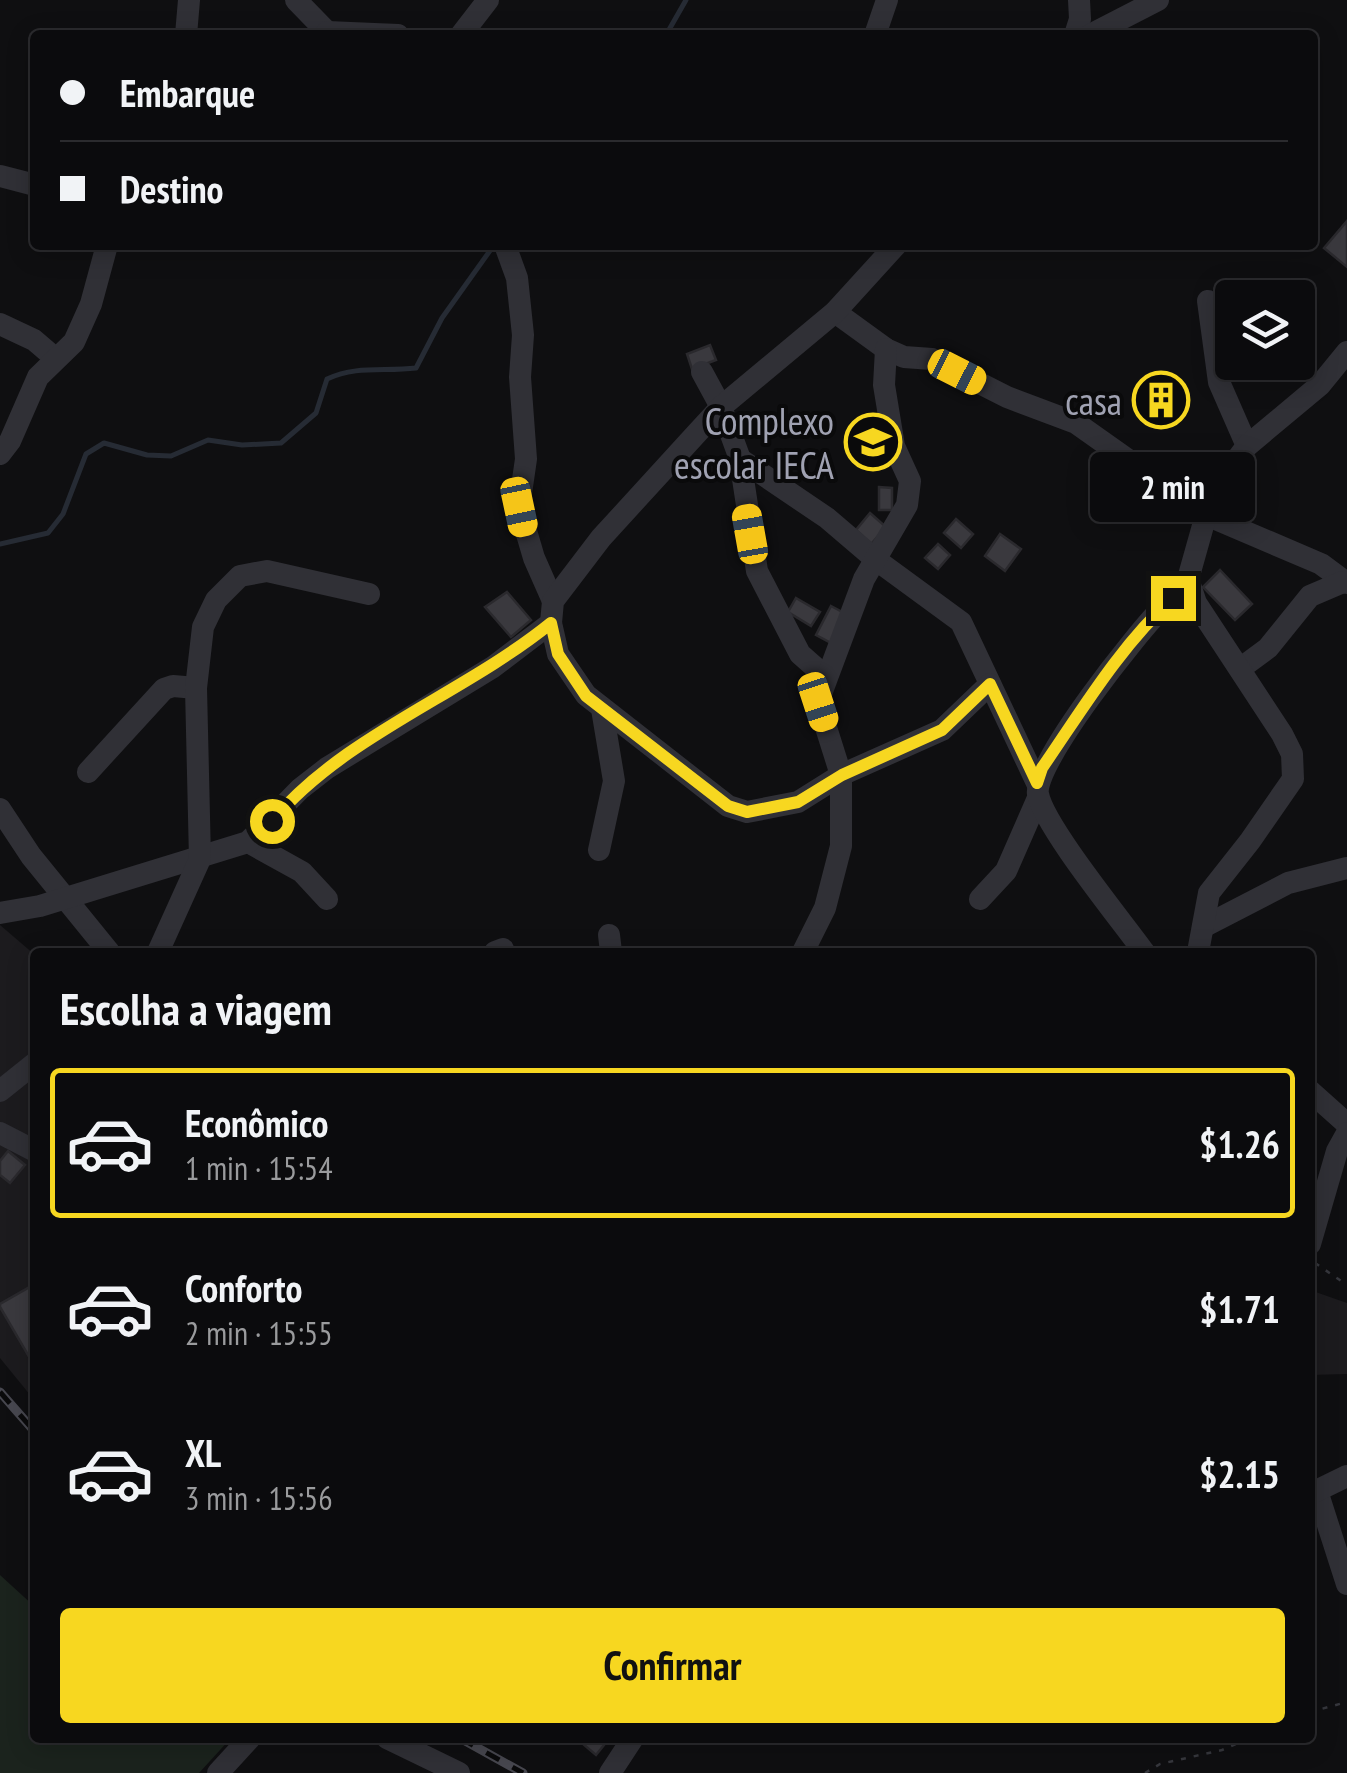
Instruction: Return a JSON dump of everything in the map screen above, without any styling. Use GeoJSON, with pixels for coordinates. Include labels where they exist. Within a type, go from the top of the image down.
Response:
{"type":"FeatureCollection","features":[{"type":"Feature","properties":{"kind":"street"},"geometry":{"type":"LineString","coordinates":[[186,30],[189,0]]}},
{"type":"Feature","properties":{"kind":"street"},"geometry":{"type":"LineString","coordinates":[[296,0],[324,30]]}},
{"type":"Feature","properties":{"kind":"street"},"geometry":{"type":"LineString","coordinates":[[465,30],[488,0]]}},
{"type":"Feature","properties":{"kind":"street"},"geometry":{"type":"LineString","coordinates":[[877,30],[887,0]]}},
{"type":"Feature","properties":{"kind":"street"},"geometry":{"type":"LineString","coordinates":[[1077,30],[1080,0]]}},
{"type":"Feature","properties":{"kind":"street"},"geometry":{"type":"LineString","coordinates":[[1100,30],[1158,0]]}},
{"type":"Feature","properties":{"kind":"street"},"geometry":{"type":"LineString","coordinates":[[0,176],[30,185]]}},
{"type":"Feature","properties":{"kind":"street"},"geometry":{"type":"LineString","coordinates":[[0,454],[10,441],[38,378],[74,342],[91,304],[106,250]]}},
{"type":"Feature","properties":{"kind":"street"},"geometry":{"type":"LineString","coordinates":[[508,250],[517,278],[523,335],[520,376],[526,459],[519,507],[552,612],[558,654],[586,696],[728,806],[747,812],[798,802],[842,775],[942,730],[990,684]]}},
{"type":"Feature","properties":{"kind":"street"},"geometry":{"type":"LineString","coordinates":[[0,913],[40,906],[248,842],[300,789],[328,768],[493,667],[552,612],[601,538],[721,407],[835,312],[891,250]]}},
{"type":"Feature","properties":{"kind":"street"},"geometry":{"type":"LineString","coordinates":[[1208,301],[1219,382],[1247,446]]}},
{"type":"Feature","properties":{"kind":"street"},"geometry":{"type":"LineString","coordinates":[[835,312],[886,349],[904,357],[932,359],[1007,396],[1076,423],[1206,515],[1321,564],[1345,582]]}},
{"type":"Feature","properties":{"kind":"street"},"geometry":{"type":"LineString","coordinates":[[0,324],[34,340],[55,358]]}},
{"type":"Feature","properties":{"kind":"street"},"geometry":{"type":"LineString","coordinates":[[805,948],[825,908],[840,846],[842,775],[818,702],[875,559],[907,506],[910,480],[894,446],[884,385],[886,349]]}},
{"type":"Feature","properties":{"kind":"street"},"geometry":{"type":"LineString","coordinates":[[1199,948],[1209,893],[1250,842],[1292,778],[1294,767],[1282,734],[1190,589],[1188,579],[1206,515],[1222,480],[1247,446],[1320,385],[1347,352]]}},
{"type":"Feature","properties":{"kind":"street"},"geometry":{"type":"LineString","coordinates":[[702,372],[721,407],[740,459],[757,571],[800,654],[826,678]]}},
{"type":"Feature","properties":{"kind":"street"},"geometry":{"type":"LineString","coordinates":[[740,459],[827,518],[961,622],[1062,838],[1141,948]]}},
{"type":"Feature","properties":{"kind":"street"},"geometry":{"type":"LineString","coordinates":[[160,948],[200,859],[196,688],[203,626],[216,600],[240,576],[268,571],[369,594]]}},
{"type":"Feature","properties":{"kind":"street"},"geometry":{"type":"LineString","coordinates":[[1241,668],[1268,648],[1310,596],[1345,582]]}},
{"type":"Feature","properties":{"kind":"street"},"geometry":{"type":"LineString","coordinates":[[980,900],[1006,871],[1038,791],[1042,768],[1136,637],[1173,598],[1190,589]]}},
{"type":"Feature","properties":{"kind":"street"},"geometry":{"type":"LineString","coordinates":[[88,772],[164,689],[196,688]]}},
{"type":"Feature","properties":{"kind":"street"},"geometry":{"type":"LineString","coordinates":[[599,850],[614,781],[602,709]]}},
{"type":"Feature","properties":{"kind":"street"},"geometry":{"type":"LineString","coordinates":[[0,809],[31,856],[106,948]]}},
{"type":"Feature","properties":{"kind":"street"},"geometry":{"type":"LineString","coordinates":[[248,842],[302,872],[327,899]]}},
{"type":"Feature","properties":{"kind":"street"},"geometry":{"type":"LineString","coordinates":[[1203,927],[1288,883],[1347,868]]}},
{"type":"Feature","properties":{"kind":"street"},"geometry":{"type":"LineString","coordinates":[[0,1091],[30,1067]]}},
{"type":"Feature","properties":{"kind":"street"},"geometry":{"type":"LineString","coordinates":[[1315,1096],[1347,1124]]}},
{"type":"Feature","properties":{"kind":"street"},"geometry":{"type":"LineString","coordinates":[[0,1133],[30,1148]]}},
{"type":"Feature","properties":{"kind":"street"},"geometry":{"type":"LineString","coordinates":[[1315,1227],[1337,1151],[1347,1133]]}},
{"type":"Feature","properties":{"kind":"street"},"geometry":{"type":"LineString","coordinates":[[1315,1492],[1347,1476]]}},
{"type":"Feature","properties":{"kind":"street"},"geometry":{"type":"LineString","coordinates":[[1315,1495],[1347,1584]]}},
{"type":"Feature","properties":{"kind":"street"},"geometry":{"type":"LineString","coordinates":[[218,1773],[245,1743]]}},
{"type":"Feature","properties":{"kind":"street"},"geometry":{"type":"LineString","coordinates":[[397,1743],[459,1773]]}},
{"type":"Feature","properties":{"kind":"street"},"geometry":{"type":"LineString","coordinates":[[610,1773],[630,1743]]}},
{"type":"Feature","properties":{"kind":"path"},"geometry":{"type":"LineString","coordinates":[[1315,1263],[1347,1285]]}},
{"type":"Feature","properties":{"kind":"path"},"geometry":{"type":"LineString","coordinates":[[1315,1711],[1347,1702]]}},
{"type":"Feature","properties":{"kind":"path"},"geometry":{"type":"LineString","coordinates":[[1145,1773],[1160,1764],[1238,1743]]}},
{"type":"Feature","properties":{"kind":"shaded area"},"geometry":{"type":"Polygon","coordinates":[[[0,925],[30,951],[30,1395],[0,1358],[0,925]]]}},
{"type":"Feature","properties":{"kind":"shaded area"},"geometry":{"type":"Polygon","coordinates":[[[1315,1292],[1347,1303],[1347,1374],[1315,1375],[1315,1292]]]}},
{"type":"Feature","properties":{"kind":"shaded area"},"geometry":{"type":"Polygon","coordinates":[[[0,1575],[30,1602],[30,1743],[226,1743],[199,1773],[0,1773],[0,1575]]]}},
{"type":"Feature","properties":{"kind":"building"},"geometry":{"type":"Polygon","coordinates":[[[1347,221],[1347,267],[1324,248],[1347,221]]]}},
{"type":"Feature","properties":{"kind":"building"},"geometry":{"type":"Polygon","coordinates":[[[710,345],[716,360],[692,369],[687,354],[710,345]]]}},
{"type":"Feature","properties":{"kind":"building","name":"casa"},"geometry":{"type":"Polygon","coordinates":[[[1157,388],[1175,404],[1166,414],[1148,396],[1157,388]]]}},
{"type":"Feature","properties":{"kind":"building","name":"Complexo escolar IECA"},"geometry":{"type":"Polygon","coordinates":[[[861,424],[887,437],[881,454],[855,439],[861,424]]]}},
{"type":"Feature","properties":{"kind":"building"},"geometry":{"type":"Polygon","coordinates":[[[879,487],[892,488],[892,510],[879,510],[879,487]]]}},
{"type":"Feature","properties":{"kind":"building"},"geometry":{"type":"Polygon","coordinates":[[[870,513],[886,527],[871,544],[856,530],[870,513]]]}},
{"type":"Feature","properties":{"kind":"building"},"geometry":{"type":"Polygon","coordinates":[[[956,519],[973,534],[961,548],[944,533],[956,519]]]}},
{"type":"Feature","properties":{"kind":"building"},"geometry":{"type":"Polygon","coordinates":[[[1000,534],[1021,549],[1005,571],[985,556],[1000,534]]]}},
{"type":"Feature","properties":{"kind":"building"},"geometry":{"type":"Polygon","coordinates":[[[938,544],[950,555],[938,569],[925,558],[938,544]]]}},
{"type":"Feature","properties":{"kind":"building"},"geometry":{"type":"Polygon","coordinates":[[[1220,570],[1252,604],[1235,620],[1203,587],[1220,570]]]}},
{"type":"Feature","properties":{"kind":"building"},"geometry":{"type":"Polygon","coordinates":[[[507,592],[531,620],[511,637],[485,607],[507,592]]]}},
{"type":"Feature","properties":{"kind":"building"},"geometry":{"type":"Polygon","coordinates":[[[796,598],[820,612],[811,626],[788,612],[796,598]]]}},
{"type":"Feature","properties":{"kind":"building"},"geometry":{"type":"Polygon","coordinates":[[[831,606],[848,615],[833,644],[816,635],[831,606]]]}},
{"type":"Feature","properties":{"kind":"building"},"geometry":{"type":"Polygon","coordinates":[[[8,1151],[25,1165],[10,1183],[0,1175],[0,1161],[8,1151]]]}},
{"type":"Feature","properties":{"kind":"building"},"geometry":{"type":"Polygon","coordinates":[[[30,1287],[30,1358],[0,1307],[30,1287]]]}},
{"type":"Feature","properties":{"kind":"building"},"geometry":{"type":"Polygon","coordinates":[[[582,1743],[606,1743],[596,1755],[582,1743]]]}},
{"type":"Feature","properties":{"kind":"waterway"},"geometry":{"type":"LineString","coordinates":[[669,30],[686,0]]}},
{"type":"Feature","properties":{"kind":"waterway"},"geometry":{"type":"LineString","coordinates":[[0,544],[48,533],[63,514],[86,454],[104,443],[147,455],[171,456],[208,440],[242,445],[281,443],[316,413],[327,379],[360,370],[416,368],[442,318],[490,250]]}},
{"type":"Feature","properties":{"kind":"railway"},"geometry":{"type":"LineString","coordinates":[[0,1392],[30,1426]]}},
{"type":"Feature","properties":{"kind":"railway"},"geometry":{"type":"LineString","coordinates":[[469,1743],[523,1773]]}},
{"type":"Feature","properties":{"kind":"place","name":"casa"},"geometry":{"type":"Point","coordinates":[1161,400]}},
{"type":"Feature","properties":{"kind":"place","name":"Complexo escolar IECA"},"geometry":{"type":"Point","coordinates":[873,442]}},
{"type":"Feature","properties":{"kind":"route"},"geometry":{"type":"LineString","coordinates":[[272,821],[300,789],[328,768],[493,667],[551,623],[558,654],[586,696],[728,806],[747,812],[798,802],[842,775],[942,730],[990,684],[1037,783],[1042,768],[1107,674],[1173,598]]}}]}
